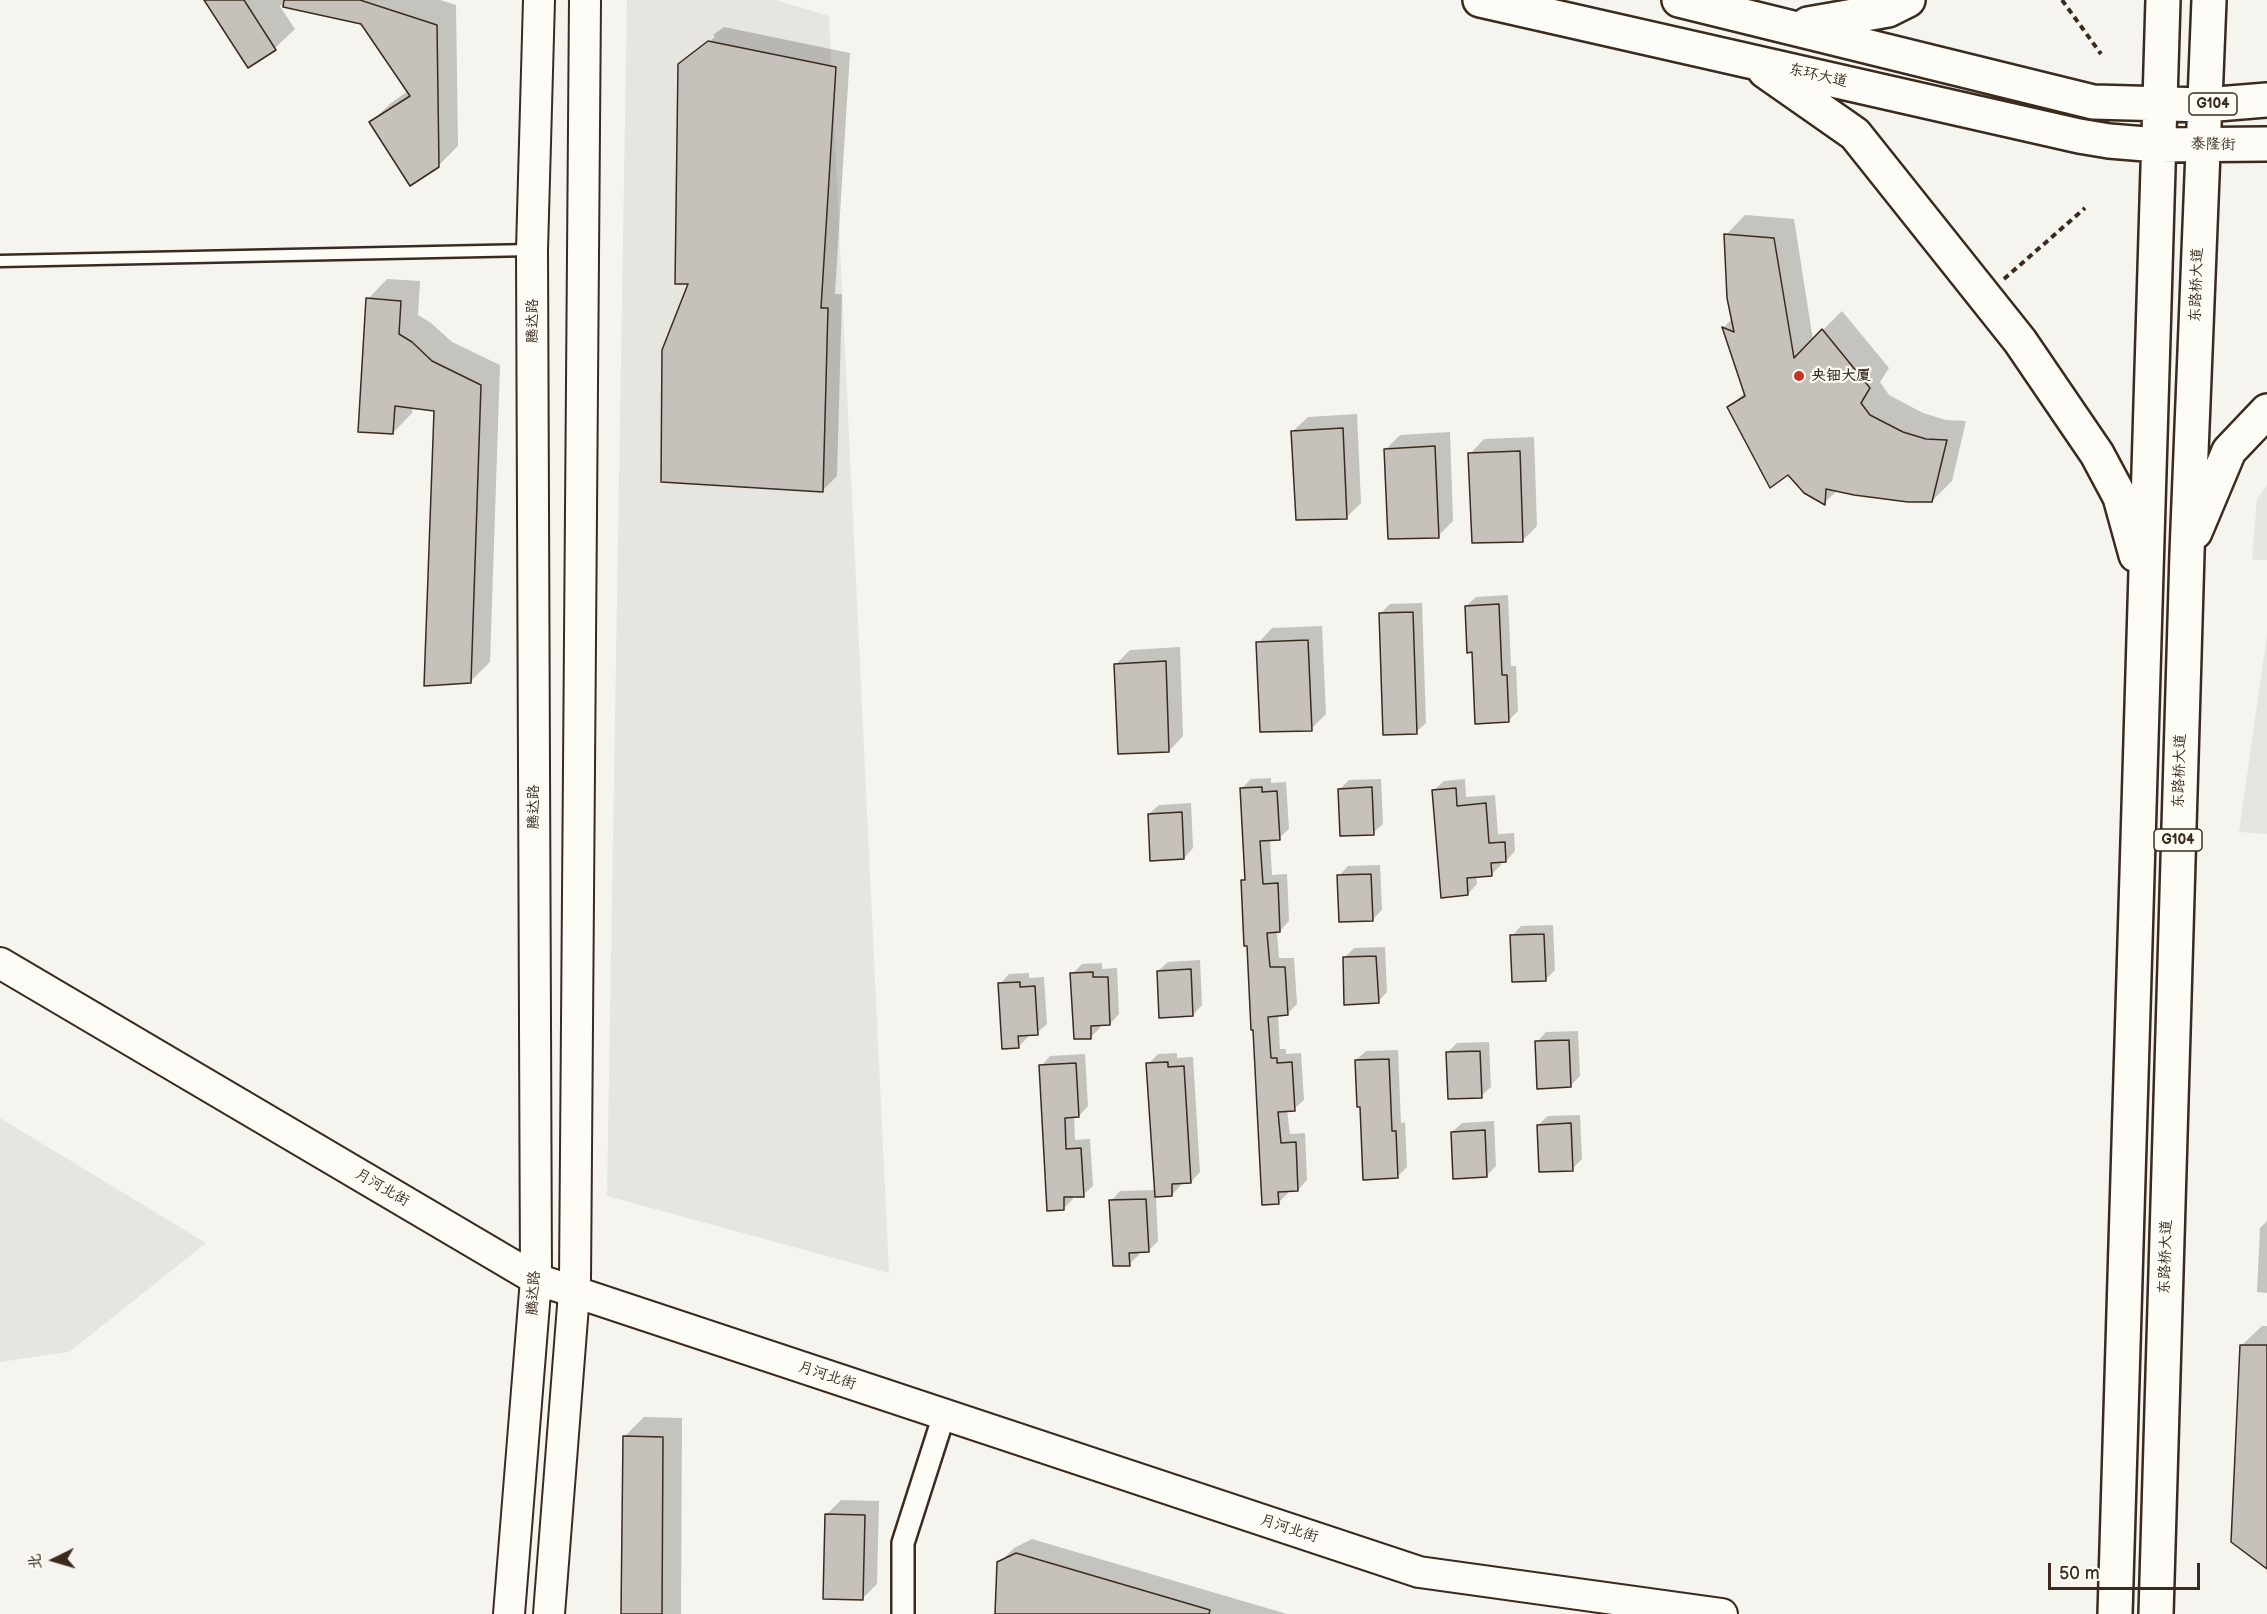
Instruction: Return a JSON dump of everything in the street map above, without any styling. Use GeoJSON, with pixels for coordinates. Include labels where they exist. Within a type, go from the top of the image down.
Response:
{"type":"FeatureCollection","features":[{"type":"Feature","properties":{"kind":"main road","name":"腾达路"},"geometry":{"type":"LineString","coordinates":[[509,1614],[536,1279],[532,250],[539,0]]}},
{"type":"Feature","properties":{"kind":"main road"},"geometry":{"type":"LineString","coordinates":[[549,1614],[574,1292],[585,0]]}},
{"type":"Feature","properties":{"kind":"main road","name":"东环大道"},"geometry":{"type":"LineString","coordinates":[[1480,0],[2079,136],[2158,145]]}},
{"type":"Feature","properties":{"kind":"main road"},"geometry":{"type":"LineString","coordinates":[[1679,0],[2093,102],[2159,105]]}},
{"type":"Feature","properties":{"kind":"main road"},"geometry":{"type":"LineString","coordinates":[[1791,26],[1888,10],[1908,0]]}},
{"type":"Feature","properties":{"kind":"main road"},"geometry":{"type":"LineString","coordinates":[[2144,586],[2163,0]]}},
{"type":"Feature","properties":{"kind":"main road","name":"东路桥大道"},"geometry":{"type":"LineString","coordinates":[[2156,1614],[2187,553],[2209,0]]}},
{"type":"Feature","properties":{"kind":"main road"},"geometry":{"type":"LineString","coordinates":[[1751,61],[1855,134],[2020,341],[2097,454],[2120,497],[2144,586]]}},
{"type":"Feature","properties":{"kind":"main road","name":"G104"},"geometry":{"type":"LineString","coordinates":[[2159,105],[2205,105],[2267,100]]}},
{"type":"Feature","properties":{"kind":"main road","name":"泰隆街"},"geometry":{"type":"LineString","coordinates":[[2158,145],[2267,144]]}},
{"type":"Feature","properties":{"kind":"main road"},"geometry":{"type":"LineString","coordinates":[[2187,553],[2229,452],[2267,411]]}},
{"type":"Feature","properties":{"kind":"main road","name":"G104"},"geometry":{"type":"LineString","coordinates":[[2115,1614],[2144,586]]}},
{"type":"Feature","properties":{"kind":"main road","name":"月河北街"},"geometry":{"type":"LineString","coordinates":[[0,963],[536,1279],[1419,1572],[1722,1614]]}},
{"type":"Feature","properties":{"kind":"street"},"geometry":{"type":"LineString","coordinates":[[903,1614],[903,1544],[944,1414]]}},
{"type":"Feature","properties":{"kind":"lane"},"geometry":{"type":"LineString","coordinates":[[0,261],[532,250]]}},
{"type":"Feature","properties":{"kind":"path"},"geometry":{"type":"LineString","coordinates":[[2062,0],[2101,54]]}},
{"type":"Feature","properties":{"kind":"path"},"geometry":{"type":"LineString","coordinates":[[2001,282],[2085,208]]}},
{"type":"Feature","properties":{"kind":"shaded area"},"geometry":{"type":"Polygon","coordinates":[[[627,0],[776,0],[829,16],[889,1273],[607,1196],[627,0]]]}},
{"type":"Feature","properties":{"kind":"shaded area"},"geometry":{"type":"Polygon","coordinates":[[[2267,485],[2267,560],[2252,560],[2257,498],[2267,485]]]}},
{"type":"Feature","properties":{"kind":"shaded area"},"geometry":{"type":"Polygon","coordinates":[[[2267,635],[2267,834],[2239,832],[2267,635]]]}},
{"type":"Feature","properties":{"kind":"shaded area"},"geometry":{"type":"Polygon","coordinates":[[[0,1118],[206,1243],[69,1352],[0,1362],[0,1118]]]}},
{"type":"Feature","properties":{"kind":"building"},"geometry":{"type":"Polygon","coordinates":[[[204,0],[244,0],[276,50],[248,68],[204,0]]]}},
{"type":"Feature","properties":{"kind":"building"},"geometry":{"type":"Polygon","coordinates":[[[284,0],[360,0],[437,25],[439,167],[410,186],[369,122],[410,96],[361,24],[283,7],[284,0]]]}},
{"type":"Feature","properties":{"kind":"building"},"geometry":{"type":"Polygon","coordinates":[[[708,41],[836,67],[821,308],[828,308],[823,492],[661,482],[662,350],[688,284],[675,284],[678,64],[708,41]]]}},
{"type":"Feature","properties":{"kind":"building","name":"央钿大厦"},"geometry":{"type":"Polygon","coordinates":[[[1724,234],[1774,238],[1794,358],[1822,329],[1870,388],[1861,403],[1870,415],[1903,432],[1926,439],[1947,440],[1932,502],[1908,502],[1826,489],[1825,505],[1804,493],[1788,475],[1770,488],[1727,407],[1745,396],[1722,327],[1734,332],[1727,298],[1724,234]]]}},
{"type":"Feature","properties":{"kind":"building"},"geometry":{"type":"Polygon","coordinates":[[[366,298],[401,301],[399,334],[412,342],[432,361],[481,385],[471,683],[424,686],[434,411],[395,406],[393,434],[358,432],[366,298]]]}},
{"type":"Feature","properties":{"kind":"building"},"geometry":{"type":"Polygon","coordinates":[[[1343,428],[1347,519],[1296,520],[1291,431],[1343,428]]]}},
{"type":"Feature","properties":{"kind":"building"},"geometry":{"type":"Polygon","coordinates":[[[1435,446],[1439,538],[1388,539],[1384,449],[1435,446]]]}},
{"type":"Feature","properties":{"kind":"building"},"geometry":{"type":"Polygon","coordinates":[[[1520,451],[1523,542],[1472,543],[1468,453],[1520,451]]]}},
{"type":"Feature","properties":{"kind":"building"},"geometry":{"type":"Polygon","coordinates":[[[1499,604],[1502,675],[1507,675],[1509,722],[1475,724],[1472,652],[1467,653],[1465,606],[1499,604]]]}},
{"type":"Feature","properties":{"kind":"building"},"geometry":{"type":"Polygon","coordinates":[[[1413,612],[1417,734],[1383,735],[1379,613],[1413,612]]]}},
{"type":"Feature","properties":{"kind":"building"},"geometry":{"type":"Polygon","coordinates":[[[1308,640],[1312,731],[1260,732],[1256,642],[1308,640]]]}},
{"type":"Feature","properties":{"kind":"building"},"geometry":{"type":"Polygon","coordinates":[[[1166,661],[1169,752],[1118,754],[1114,664],[1166,661]]]}},
{"type":"Feature","properties":{"kind":"building"},"geometry":{"type":"Polygon","coordinates":[[[1262,787],[1262,792],[1277,791],[1280,840],[1260,841],[1263,884],[1278,883],[1280,932],[1267,933],[1270,967],[1285,967],[1288,1015],[1268,1017],[1271,1058],[1277,1058],[1277,1063],[1292,1062],[1295,1111],[1278,1112],[1281,1143],[1296,1142],[1298,1191],[1278,1192],[1279,1204],[1262,1205],[1253,1030],[1251,1030],[1247,946],[1244,946],[1241,880],[1245,880],[1240,788],[1262,787]]]}},
{"type":"Feature","properties":{"kind":"building"},"geometry":{"type":"Polygon","coordinates":[[[1372,787],[1374,835],[1340,836],[1338,789],[1372,787]]]}},
{"type":"Feature","properties":{"kind":"building"},"geometry":{"type":"Polygon","coordinates":[[[1456,788],[1457,806],[1486,803],[1489,843],[1505,842],[1506,862],[1491,863],[1492,876],[1467,878],[1468,895],[1441,898],[1432,790],[1456,788]]]}},
{"type":"Feature","properties":{"kind":"building"},"geometry":{"type":"Polygon","coordinates":[[[1182,812],[1184,859],[1150,861],[1148,814],[1182,812]]]}},
{"type":"Feature","properties":{"kind":"building"},"geometry":{"type":"Polygon","coordinates":[[[1371,874],[1373,921],[1339,922],[1337,875],[1371,874]]]}},
{"type":"Feature","properties":{"kind":"building"},"geometry":{"type":"Polygon","coordinates":[[[1544,934],[1546,981],[1512,982],[1510,935],[1544,934]]]}},
{"type":"Feature","properties":{"kind":"building"},"geometry":{"type":"Polygon","coordinates":[[[1376,956],[1379,1003],[1344,1005],[1343,957],[1376,956]]]}},
{"type":"Feature","properties":{"kind":"building"},"geometry":{"type":"Polygon","coordinates":[[[1191,969],[1193,1016],[1159,1018],[1157,971],[1191,969]]]}},
{"type":"Feature","properties":{"kind":"building"},"geometry":{"type":"Polygon","coordinates":[[[1093,972],[1093,977],[1108,977],[1110,1025],[1091,1026],[1091,1039],[1074,1039],[1070,973],[1093,972]]]}},
{"type":"Feature","properties":{"kind":"building"},"geometry":{"type":"Polygon","coordinates":[[[1020,982],[1020,987],[1035,986],[1038,1035],[1018,1036],[1019,1048],[1002,1049],[998,983],[1020,982]]]}},
{"type":"Feature","properties":{"kind":"building"},"geometry":{"type":"Polygon","coordinates":[[[1569,1040],[1571,1087],[1537,1089],[1535,1041],[1569,1040]]]}},
{"type":"Feature","properties":{"kind":"building"},"geometry":{"type":"Polygon","coordinates":[[[1480,1051],[1482,1098],[1448,1099],[1446,1052],[1480,1051]]]}},
{"type":"Feature","properties":{"kind":"building"},"geometry":{"type":"Polygon","coordinates":[[[1389,1059],[1392,1131],[1396,1131],[1398,1178],[1363,1180],[1360,1107],[1357,1107],[1355,1060],[1389,1059]]]}},
{"type":"Feature","properties":{"kind":"building"},"geometry":{"type":"Polygon","coordinates":[[[1168,1062],[1168,1067],[1184,1066],[1191,1183],[1172,1184],[1172,1196],[1155,1197],[1146,1063],[1168,1062]]]}},
{"type":"Feature","properties":{"kind":"building"},"geometry":{"type":"Polygon","coordinates":[[[1076,1063],[1079,1117],[1065,1118],[1066,1149],[1081,1148],[1084,1197],[1064,1197],[1064,1210],[1047,1211],[1039,1065],[1076,1063]]]}},
{"type":"Feature","properties":{"kind":"building"},"geometry":{"type":"Polygon","coordinates":[[[1571,1123],[1573,1171],[1539,1172],[1537,1125],[1571,1123]]]}},
{"type":"Feature","properties":{"kind":"building"},"geometry":{"type":"Polygon","coordinates":[[[1485,1130],[1487,1177],[1453,1179],[1451,1132],[1485,1130]]]}},
{"type":"Feature","properties":{"kind":"building"},"geometry":{"type":"Polygon","coordinates":[[[1146,1199],[1149,1252],[1129,1253],[1130,1266],[1113,1266],[1109,1200],[1146,1199]]]}},
{"type":"Feature","properties":{"kind":"building"},"geometry":{"type":"Polygon","coordinates":[[[2240,1345],[2267,1345],[2267,1569],[2231,1542],[2240,1345]]]}},
{"type":"Feature","properties":{"kind":"building"},"geometry":{"type":"Polygon","coordinates":[[[623,1436],[663,1437],[662,1614],[621,1614],[623,1436]]]}},
{"type":"Feature","properties":{"kind":"building"},"geometry":{"type":"Polygon","coordinates":[[[825,1514],[865,1515],[863,1600],[823,1599],[825,1514]]]}},
{"type":"Feature","properties":{"kind":"building"},"geometry":{"type":"Polygon","coordinates":[[[1016,1553],[1210,1610],[1209,1614],[995,1614],[997,1562],[1016,1553]]]}},
{"type":"Feature","properties":{"kind":"place","name":"央钿大厦"},"geometry":{"type":"Point","coordinates":[1799,376]}}]}
